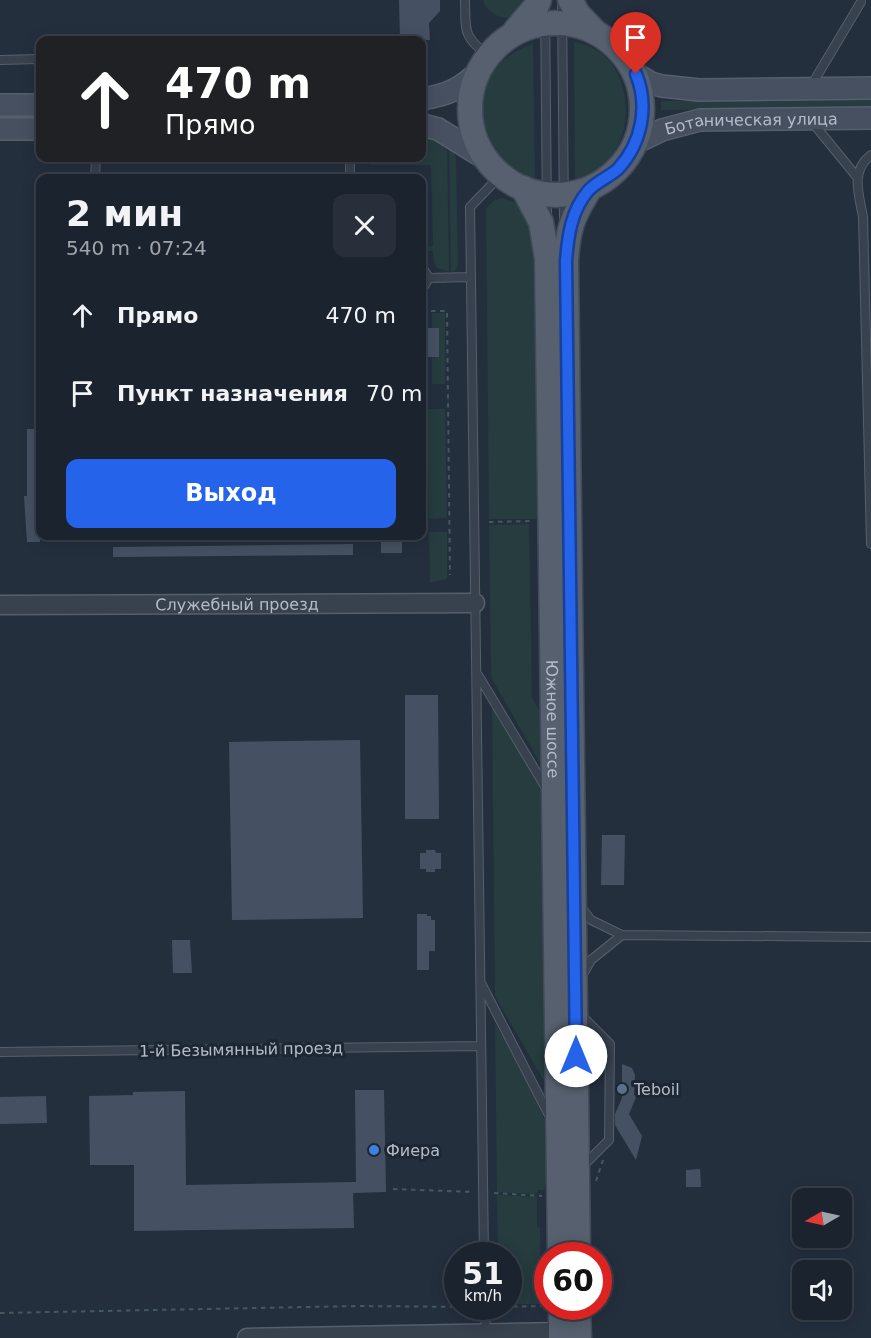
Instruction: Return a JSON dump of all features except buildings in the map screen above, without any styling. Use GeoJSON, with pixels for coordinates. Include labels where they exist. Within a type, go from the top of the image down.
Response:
{"type":"FeatureCollection","features":[{"type":"Feature","properties":{"kind":"main road"},"geometry":{"type":"LineString","coordinates":[[426,98],[448,93],[468,83],[498,45],[514,32],[537,5],[578,14],[595,32],[610,43],[636,74],[642,96],[641,127],[635,143],[617,169],[589,190],[555,193],[523,188],[501,176],[483,157],[438,129],[426,126]]}},
{"type":"Feature","properties":{"kind":"main road"},"geometry":{"type":"LineString","coordinates":[[483,157],[472,125],[471,108],[472,92],[484,62]]}},
{"type":"Feature","properties":{"kind":"main road","name":"Ботаническая улица"},"geometry":{"type":"LineString","coordinates":[[636,74],[651,83],[662,86],[699,90],[871,88]]}},
{"type":"Feature","properties":{"kind":"main road"},"geometry":{"type":"LineString","coordinates":[[0,105],[36,105]]}},
{"type":"Feature","properties":{"kind":"main road","name":"Ботаническая улица"},"geometry":{"type":"LineString","coordinates":[[635,143],[662,130],[700,120],[871,118]]}},
{"type":"Feature","properties":{"kind":"main road"},"geometry":{"type":"LineString","coordinates":[[0,129],[36,129]]}},
{"type":"Feature","properties":{"kind":"main road","name":"Южное шоссе"},"geometry":{"type":"LineString","coordinates":[[523,188],[541,222],[556,259],[574,899],[578,1242]]}},
{"type":"Feature","properties":{"kind":"main road","name":"Южное шоссе"},"geometry":{"type":"LineString","coordinates":[[560,1242],[555,804],[556,259],[576,211],[589,190]]}},
{"type":"Feature","properties":{"kind":"main road"},"geometry":{"type":"LineString","coordinates":[[559,1320],[567,1336]]}},
{"type":"Feature","properties":{"kind":"main road"},"geometry":{"type":"LineString","coordinates":[[567,1336],[573,1320]]}},
{"type":"Feature","properties":{"kind":"street","name":"Служебный проезд"},"geometry":{"type":"LineString","coordinates":[[0,605],[475,603]]}},
{"type":"Feature","properties":{"kind":"street"},"geometry":{"type":"LineString","coordinates":[[247,1338],[486,1332],[567,1336]]}},
{"type":"Feature","properties":{"kind":"lane"},"geometry":{"type":"LineString","coordinates":[[465,0],[466,32],[484,62]]}},
{"type":"Feature","properties":{"kind":"lane"},"geometry":{"type":"LineString","coordinates":[[809,89],[861,2]]}},
{"type":"Feature","properties":{"kind":"lane"},"geometry":{"type":"LineString","coordinates":[[554,7],[556,259]]}},
{"type":"Feature","properties":{"kind":"lane"},"geometry":{"type":"LineString","coordinates":[[554,7],[556,259]]}},
{"type":"Feature","properties":{"kind":"lane"},"geometry":{"type":"LineString","coordinates":[[0,60],[36,59]]}},
{"type":"Feature","properties":{"kind":"lane"},"geometry":{"type":"LineString","coordinates":[[809,119],[857,177]]}},
{"type":"Feature","properties":{"kind":"lane"},"geometry":{"type":"LineString","coordinates":[[871,155],[864,160],[857,177],[863,217],[871,544]]}},
{"type":"Feature","properties":{"kind":"lane"},"geometry":{"type":"LineString","coordinates":[[484,1242],[470,207],[501,176]]}},
{"type":"Feature","properties":{"kind":"lane"},"geometry":{"type":"LineString","coordinates":[[426,274],[429,279]]}},
{"type":"Feature","properties":{"kind":"lane"},"geometry":{"type":"LineString","coordinates":[[429,279],[471,277]]}},
{"type":"Feature","properties":{"kind":"lane"},"geometry":{"type":"LineString","coordinates":[[426,284],[429,279]]}},
{"type":"Feature","properties":{"kind":"lane"},"geometry":{"type":"LineString","coordinates":[[477,673],[555,804]]}},
{"type":"Feature","properties":{"kind":"lane"},"geometry":{"type":"LineString","coordinates":[[574,899],[591,920],[622,935],[871,937]]}},
{"type":"Feature","properties":{"kind":"lane"},"geometry":{"type":"LineString","coordinates":[[577,1173],[609,1140],[610,1044],[575,999],[591,960],[622,935]]}},
{"type":"Feature","properties":{"kind":"lane"},"geometry":{"type":"LineString","coordinates":[[480,982],[558,1132]]}},
{"type":"Feature","properties":{"kind":"lane","name":"1-й Безымянный проезд"},"geometry":{"type":"LineString","coordinates":[[0,1052],[481,1046]]}},
{"type":"Feature","properties":{"kind":"lane"},"geometry":{"type":"LineString","coordinates":[[486,1320],[486,1332]]}},
{"type":"Feature","properties":{"kind":"path"},"geometry":{"type":"LineString","coordinates":[[426,311],[447,311],[450,575]]}},
{"type":"Feature","properties":{"kind":"path"},"geometry":{"type":"LineString","coordinates":[[489,522],[541,521]]}},
{"type":"Feature","properties":{"kind":"path"},"geometry":{"type":"LineString","coordinates":[[596,1190],[596,1179],[609,1140]]}},
{"type":"Feature","properties":{"kind":"path"},"geometry":{"type":"LineString","coordinates":[[393,1189],[542,1196]]}},
{"type":"Feature","properties":{"kind":"path"},"geometry":{"type":"LineString","coordinates":[[0,1313],[347,1306],[444,1307]]}},
{"type":"Feature","properties":{"kind":"green space"},"geometry":{"type":"Polygon","coordinates":[[[483,0],[529,0],[518,14],[506,18],[491,12],[483,0]]]}},
{"type":"Feature","properties":{"kind":"green space"},"geometry":{"type":"Polygon","coordinates":[[[574,42],[597,50],[613,66],[623,86],[626,110],[623,133],[613,154],[597,171],[575,181],[574,42]]]}},
{"type":"Feature","properties":{"kind":"green space"},"geometry":{"type":"Polygon","coordinates":[[[533,44],[535,182],[517,177],[497,160],[490,149],[483,122],[484,94],[491,75],[500,63],[512,54],[533,44]]]}},
{"type":"Feature","properties":{"kind":"green space"},"geometry":{"type":"Polygon","coordinates":[[[871,98],[871,108],[661,110],[661,101],[871,98]]]}},
{"type":"Feature","properties":{"kind":"green space"},"geometry":{"type":"Polygon","coordinates":[[[426,130],[447,141],[449,272],[437,268],[433,251],[426,251],[426,246],[433,246],[431,165],[371,165],[366,162],[426,162],[426,130]]]}},
{"type":"Feature","properties":{"kind":"green space"},"geometry":{"type":"Polygon","coordinates":[[[449,143],[456,157],[458,265],[455,271],[451,272],[449,143]]]}},
{"type":"Feature","properties":{"kind":"green space"},"geometry":{"type":"Polygon","coordinates":[[[502,198],[522,204],[537,226],[542,519],[489,519],[486,208],[495,200],[502,198]]]}},
{"type":"Feature","properties":{"kind":"green space"},"geometry":{"type":"Polygon","coordinates":[[[432,313],[445,313],[445,384],[432,384],[432,313]]]}},
{"type":"Feature","properties":{"kind":"green space"},"geometry":{"type":"Polygon","coordinates":[[[427,409],[445,409],[447,518],[429,519],[427,409]]]}},
{"type":"Feature","properties":{"kind":"green space"},"geometry":{"type":"Polygon","coordinates":[[[529,524],[532,697],[542,716],[543,768],[492,679],[491,672],[489,525],[529,524]]]}},
{"type":"Feature","properties":{"kind":"green space"},"geometry":{"type":"Polygon","coordinates":[[[429,532],[447,532],[447,579],[430,583],[429,532]]]}},
{"type":"Feature","properties":{"kind":"green space"},"geometry":{"type":"Polygon","coordinates":[[[492,706],[545,795],[547,1086],[495,996],[492,706]]]}},
{"type":"Feature","properties":{"kind":"green space"},"geometry":{"type":"Polygon","coordinates":[[[495,1023],[529,1083],[545,1123],[549,1145],[549,1167],[544,1190],[537,1190],[537,1194],[497,1192],[495,1023]]]}},
{"type":"Feature","properties":{"kind":"green space"},"geometry":{"type":"Polygon","coordinates":[[[497,1195],[537,1197],[537,1227],[540,1228],[540,1242],[534,1242],[534,1304],[522,1304],[522,1242],[498,1242],[497,1195]]]}},
{"type":"Feature","properties":{"kind":"place","name":"Teboil"},"geometry":{"type":"Point","coordinates":[622,1089]}},
{"type":"Feature","properties":{"kind":"place","name":"Фиера"},"geometry":{"type":"Point","coordinates":[374,1150]}},
{"type":"Feature","properties":{"kind":"route"},"geometry":{"type":"LineString","coordinates":[[576,1056],[567,238],[576,211],[589,190],[617,169],[635,143],[641,127],[642,110],[640,83],[636,74]]}}]}
